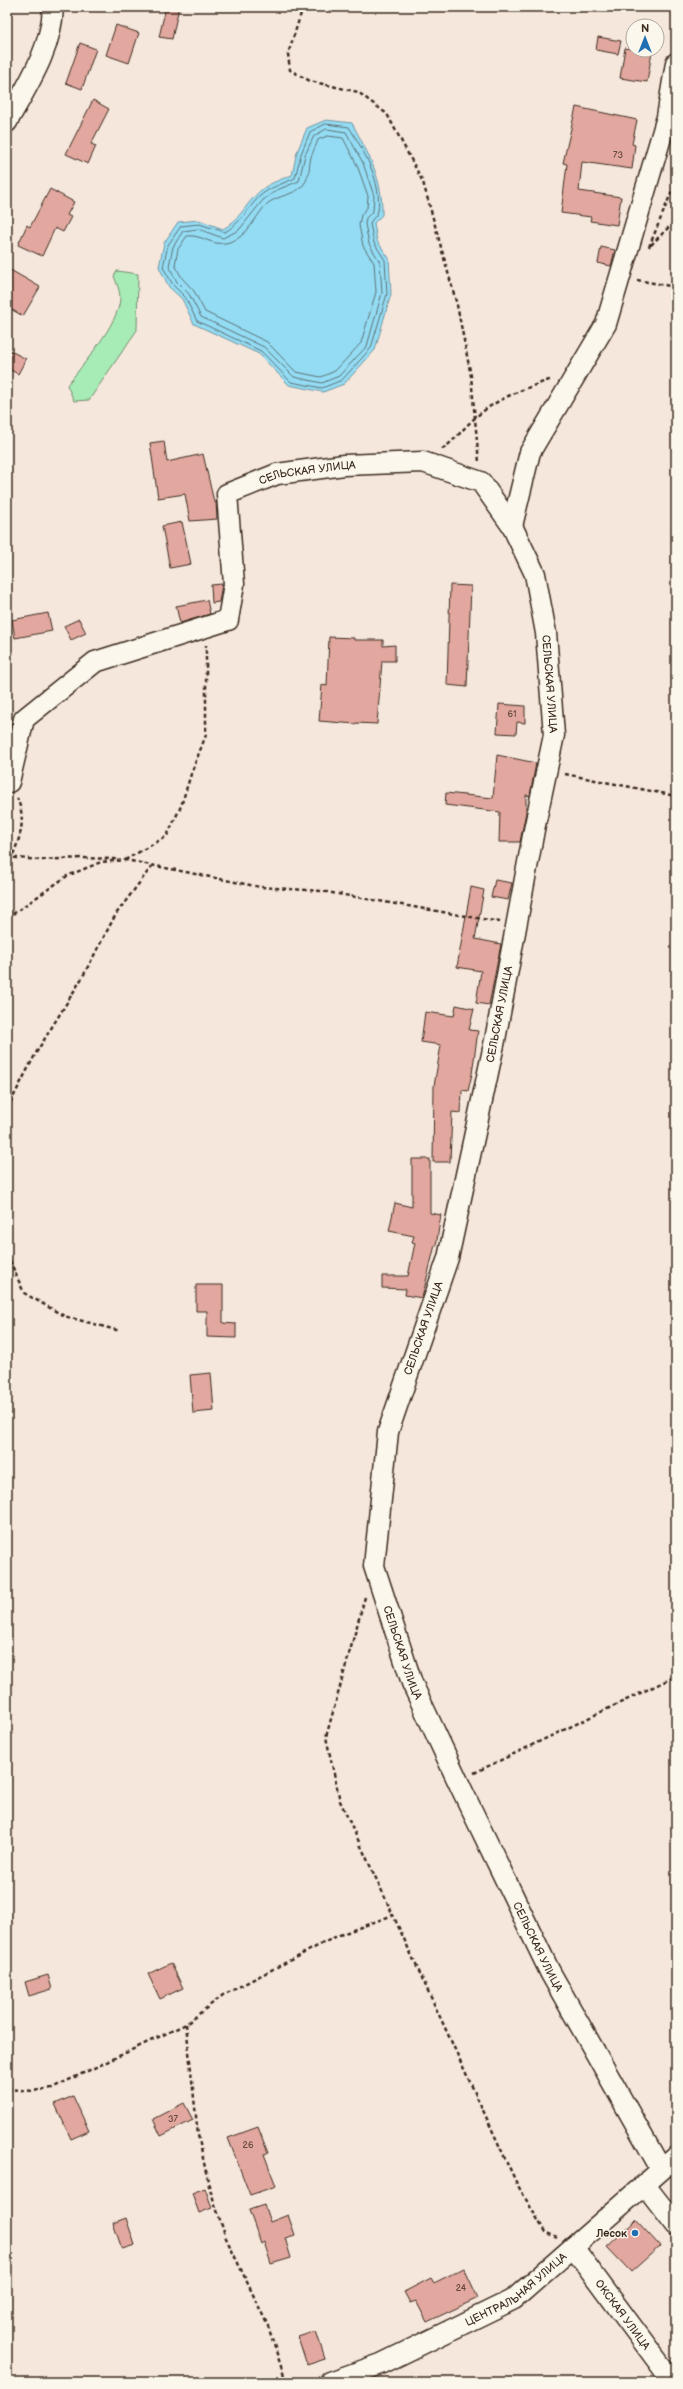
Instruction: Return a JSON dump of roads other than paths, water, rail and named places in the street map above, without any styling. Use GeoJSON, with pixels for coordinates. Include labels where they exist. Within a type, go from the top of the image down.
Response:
{"type":"FeatureCollection","features":[{"type":"Feature","properties":{"kind":"street"},"geometry":{"type":"LineString","coordinates":[[7,122],[39,64],[53,24],[53,7]]}},
{"type":"Feature","properties":{"kind":"street"},"geometry":{"type":"LineString","coordinates":[[512,526],[530,452],[606,324],[667,117],[676,63]]}},
{"type":"Feature","properties":{"kind":"street","name":"СЕЛЬСКАЯ УЛИЦА"},"geometry":{"type":"LineString","coordinates":[[10,782],[24,719],[39,705],[95,662],[228,620],[234,584],[227,494],[277,474],[344,465],[423,462],[481,482],[512,526],[535,574],[546,633],[554,736],[516,925],[495,1040],[448,1258],[388,1432],[374,1566],[412,1682],[458,1781],[550,1972],[661,2169]]}},
{"type":"Feature","properties":{"kind":"street","name":"ЦЕНТРАЛЬНАЯ УЛИЦА"},"geometry":{"type":"LineString","coordinates":[[330,2382],[374,2375],[514,2300],[676,2157]]}},
{"type":"Feature","properties":{"kind":"street"},"geometry":{"type":"LineString","coordinates":[[644,2184],[676,2225]]}},
{"type":"Feature","properties":{"kind":"street","name":"ОКСКАЯ УЛИЦА"},"geometry":{"type":"LineString","coordinates":[[573,2247],[673,2382]]}},
{"type":"Feature","properties":{"kind":"water"},"geometry":{"type":"Polygon","coordinates":[[[326,120],[352,123],[374,168],[380,190],[382,215],[374,223],[377,241],[389,258],[391,294],[375,350],[344,384],[323,392],[289,385],[259,354],[194,324],[182,299],[169,287],[159,267],[164,243],[178,222],[199,220],[223,229],[229,225],[260,191],[273,183],[292,175],[297,152],[307,128],[326,120]]]}},
{"type":"Feature","properties":{"kind":"place","name":"Лесок"},"geometry":{"type":"Point","coordinates":[635,2233]}}]}
